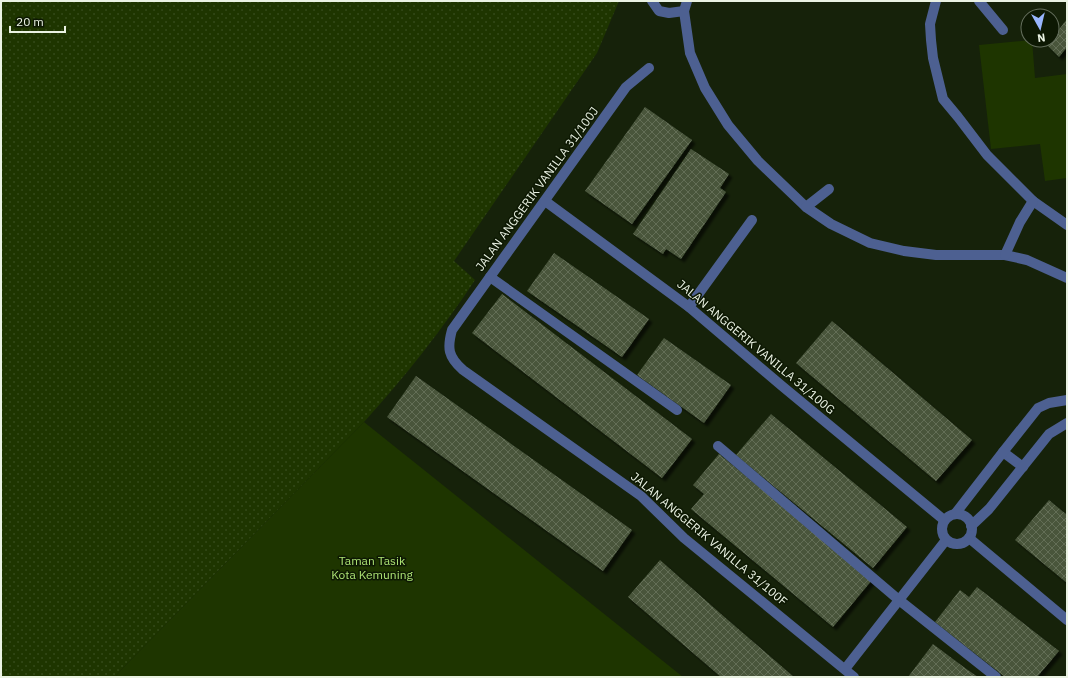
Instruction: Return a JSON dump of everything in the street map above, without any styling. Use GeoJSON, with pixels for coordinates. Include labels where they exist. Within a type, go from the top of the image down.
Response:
{"type":"FeatureCollection","features":[{"type":"Feature","properties":{"kind":"street"},"geometry":{"type":"LineString","coordinates":[[652,1],[659,11],[669,13],[686,6],[690,53],[705,88],[728,125],[758,161],[806,207],[831,224],[870,243],[890,248],[936,255],[1005,255],[1027,260],[1067,278]]}},
{"type":"Feature","properties":{"kind":"street"},"geometry":{"type":"LineString","coordinates":[[936,1],[930,24],[931,40],[933,58],[943,99],[987,155],[1033,201],[1067,225]]}},
{"type":"Feature","properties":{"kind":"street"},"geometry":{"type":"LineString","coordinates":[[980,1],[1003,30]]}},
{"type":"Feature","properties":{"kind":"street","name":"JALAN ANGGERIK VANILLA 31/100J"},"geometry":{"type":"LineString","coordinates":[[452,330],[626,87],[649,68]]}},
{"type":"Feature","properties":{"kind":"street"},"geometry":{"type":"LineString","coordinates":[[806,207],[829,189]]}},
{"type":"Feature","properties":{"kind":"street","name":"JALAN ANGGERIK VANILLA 31/100G"},"geometry":{"type":"LineString","coordinates":[[545,201],[689,306],[782,386],[944,520]]}},
{"type":"Feature","properties":{"kind":"street"},"geometry":{"type":"LineString","coordinates":[[1005,255],[1020,222],[1033,201]]}},
{"type":"Feature","properties":{"kind":"street"},"geometry":{"type":"LineString","coordinates":[[689,306],[752,220]]}},
{"type":"Feature","properties":{"kind":"street"},"geometry":{"type":"LineString","coordinates":[[490,277],[678,410]]}},
{"type":"Feature","properties":{"kind":"street","name":"JALAN ANGGERIK VANILLA 31/100F"},"geometry":{"type":"LineString","coordinates":[[452,330],[448,344],[454,362],[463,370],[641,496],[684,538],[854,677]]}},
{"type":"Feature","properties":{"kind":"street"},"geometry":{"type":"LineString","coordinates":[[956,514],[965,517],[971,526],[969,538],[958,544],[954,544],[946,540],[942,534],[944,520],[956,514],[1038,408],[1049,403],[1067,400]]}},
{"type":"Feature","properties":{"kind":"street"},"geometry":{"type":"LineString","coordinates":[[971,526],[989,509],[1049,434],[1067,423]]}},
{"type":"Feature","properties":{"kind":"street"},"geometry":{"type":"LineString","coordinates":[[718,446],[900,600],[996,677]]}},
{"type":"Feature","properties":{"kind":"street"},"geometry":{"type":"LineString","coordinates":[[1003,452],[1023,467]]}},
{"type":"Feature","properties":{"kind":"street"},"geometry":{"type":"LineString","coordinates":[[969,538],[1067,620]]}},
{"type":"Feature","properties":{"kind":"street"},"geometry":{"type":"LineString","coordinates":[[845,669],[946,540]]}},
{"type":"Feature","properties":{"kind":"green space"},"geometry":{"type":"Polygon","coordinates":[[[1,1],[619,1],[597,53],[454,261],[475,280],[436,335],[394,388],[364,422],[115,677],[1,677],[1,1]]]}},
{"type":"Feature","properties":{"kind":"green space"},"geometry":{"type":"Polygon","coordinates":[[[1020,41],[1020,48],[1033,48],[1035,78],[1067,74],[1067,178],[1045,181],[1040,144],[991,149],[979,45],[1020,41]]]}},
{"type":"Feature","properties":{"kind":"green space","name":"Taman Tasik Kota Kemuning"},"geometry":{"type":"Polygon","coordinates":[[[364,422],[683,677],[115,677],[364,422]]]}},
{"type":"Feature","properties":{"kind":"building"},"geometry":{"type":"Polygon","coordinates":[[[1067,19],[1067,47],[1059,57],[1050,48],[1060,48],[1060,28],[1067,19]]]}},
{"type":"Feature","properties":{"kind":"building"},"geometry":{"type":"Polygon","coordinates":[[[645,107],[692,140],[632,224],[585,191],[645,107]]]}},
{"type":"Feature","properties":{"kind":"building"},"geometry":{"type":"Polygon","coordinates":[[[691,149],[729,174],[720,188],[726,192],[681,259],[666,249],[663,254],[633,234],[691,149]]]}},
{"type":"Feature","properties":{"kind":"building"},"geometry":{"type":"Polygon","coordinates":[[[554,253],[649,319],[622,357],[527,291],[554,253]]]}},
{"type":"Feature","properties":{"kind":"building"},"geometry":{"type":"Polygon","coordinates":[[[502,294],[692,439],[662,478],[472,333],[502,294]]]}},
{"type":"Feature","properties":{"kind":"building"},"geometry":{"type":"Polygon","coordinates":[[[832,321],[972,440],[936,481],[796,363],[832,321]]]}},
{"type":"Feature","properties":{"kind":"building"},"geometry":{"type":"Polygon","coordinates":[[[664,338],[731,385],[704,423],[637,375],[664,338]]]}},
{"type":"Feature","properties":{"kind":"building"},"geometry":{"type":"Polygon","coordinates":[[[416,376],[632,530],[603,571],[387,417],[416,376]]]}},
{"type":"Feature","properties":{"kind":"building"},"geometry":{"type":"Polygon","coordinates":[[[771,414],[907,527],[873,568],[736,455],[771,414]]]}},
{"type":"Feature","properties":{"kind":"building"},"geometry":{"type":"Polygon","coordinates":[[[719,454],[872,580],[833,627],[691,509],[704,494],[693,485],[719,454]]]}},
{"type":"Feature","properties":{"kind":"building"},"geometry":{"type":"Polygon","coordinates":[[[1049,500],[1067,515],[1067,583],[1015,540],[1049,500]]]}},
{"type":"Feature","properties":{"kind":"building"},"geometry":{"type":"Polygon","coordinates":[[[660,560],[794,677],[721,677],[628,597],[660,560]]]}},
{"type":"Feature","properties":{"kind":"building"},"geometry":{"type":"Polygon","coordinates":[[[977,587],[1059,651],[1037,677],[1005,677],[935,622],[960,590],[969,597],[977,587]]]}},
{"type":"Feature","properties":{"kind":"building"},"geometry":{"type":"Polygon","coordinates":[[[933,644],[965,668],[978,677],[908,677],[933,644]]]}}]}
